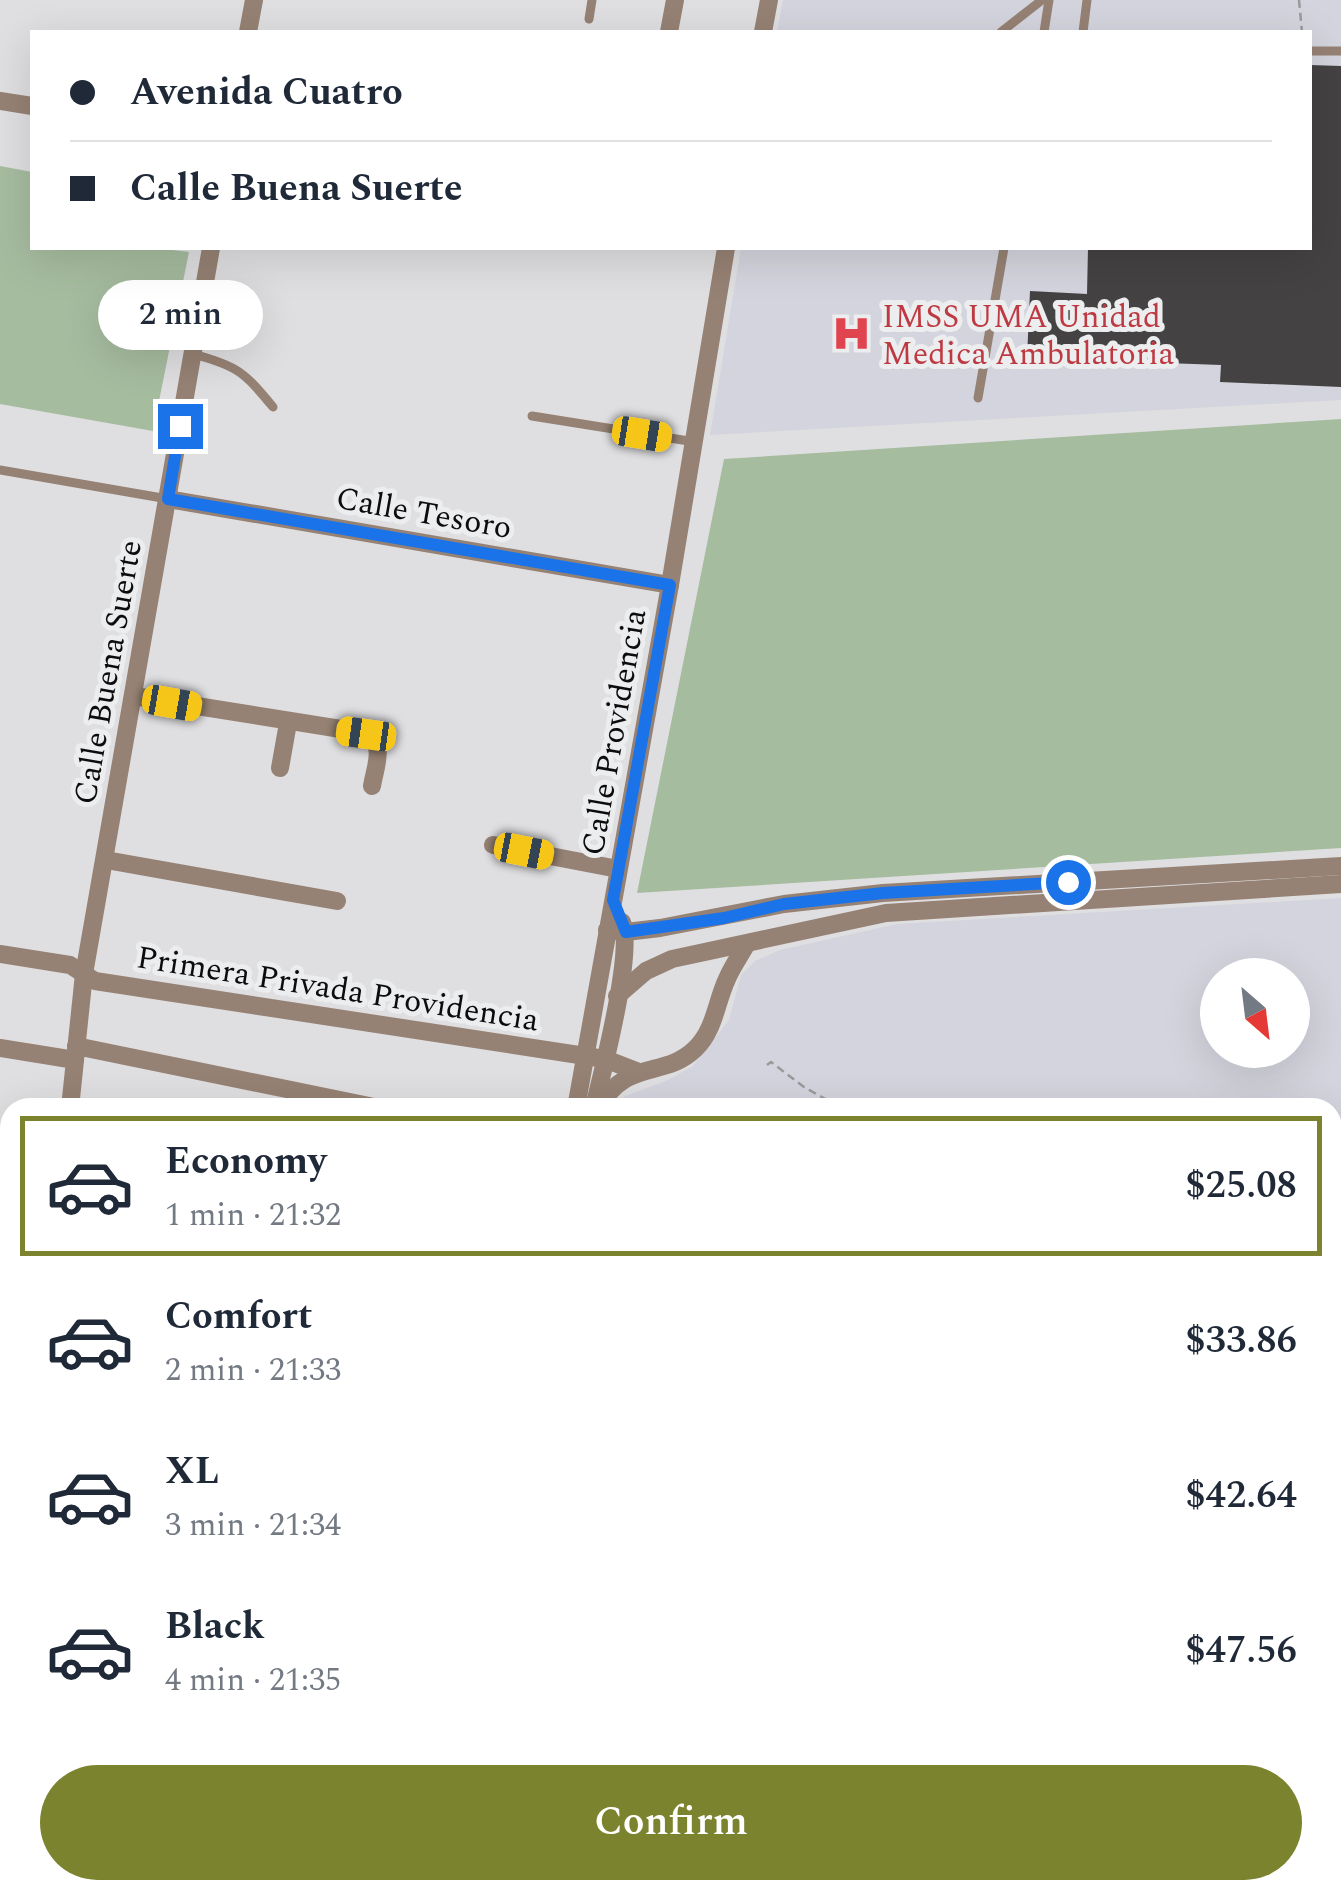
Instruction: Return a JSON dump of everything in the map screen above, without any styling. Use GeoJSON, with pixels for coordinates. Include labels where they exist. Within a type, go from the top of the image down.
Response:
{"type":"FeatureCollection","features":[{"type":"Feature","properties":{"kind":"street"},"geometry":{"type":"LineString","coordinates":[[248,30],[254,0]]}},
{"type":"Feature","properties":{"kind":"street"},"geometry":{"type":"LineString","coordinates":[[669,30],[676,0]]}},
{"type":"Feature","properties":{"kind":"street"},"geometry":{"type":"LineString","coordinates":[[763,30],[768,0]]}},
{"type":"Feature","properties":{"kind":"street"},"geometry":{"type":"LineString","coordinates":[[0,101],[30,106]]}},
{"type":"Feature","properties":{"kind":"street","name":"Calle Buena Suerte"},"geometry":{"type":"LineString","coordinates":[[71,1098],[84,974],[210,250]]}},
{"type":"Feature","properties":{"kind":"street","name":"Calle Providencia"},"geometry":{"type":"LineString","coordinates":[[617,931],[613,900],[726,250]]}},
{"type":"Feature","properties":{"kind":"street","name":"Calle Tesoro"},"geometry":{"type":"LineString","coordinates":[[168,499],[670,585]]}},
{"type":"Feature","properties":{"kind":"street"},"geometry":{"type":"LineString","coordinates":[[134,696],[366,734],[375,739],[379,748],[372,786]]}},
{"type":"Feature","properties":{"kind":"street"},"geometry":{"type":"LineString","coordinates":[[280,768],[288,723]]}},
{"type":"Feature","properties":{"kind":"street"},"geometry":{"type":"LineString","coordinates":[[493,845],[618,869]]}},
{"type":"Feature","properties":{"kind":"street"},"geometry":{"type":"LineString","coordinates":[[106,860],[337,901]]}},
{"type":"Feature","properties":{"kind":"street"},"geometry":{"type":"LineString","coordinates":[[617,996],[646,971],[672,960],[886,913],[1217,882],[1341,866]]}},
{"type":"Feature","properties":{"kind":"street"},"geometry":{"type":"LineString","coordinates":[[617,931],[724,918],[784,904],[883,893],[1217,882],[1341,884]]}},
{"type":"Feature","properties":{"kind":"street"},"geometry":{"type":"LineString","coordinates":[[599,1098],[617,996],[617,931]]}},
{"type":"Feature","properties":{"kind":"street"},"geometry":{"type":"LineString","coordinates":[[578,1098],[617,931]]}},
{"type":"Feature","properties":{"kind":"street"},"geometry":{"type":"LineString","coordinates":[[604,1098],[636,1072],[670,1064],[694,1049],[712,1023],[726,982],[746,945]]}},
{"type":"Feature","properties":{"kind":"street","name":"Primera Privada Providencia"},"geometry":{"type":"LineString","coordinates":[[0,954],[70,965],[95,981],[605,1059],[636,1072]]}},
{"type":"Feature","properties":{"kind":"street"},"geometry":{"type":"LineString","coordinates":[[0,1048],[76,1053],[324,1098]]}},
{"type":"Feature","properties":{"kind":"lane"},"geometry":{"type":"LineString","coordinates":[[588,19],[592,0]]}},
{"type":"Feature","properties":{"kind":"lane"},"geometry":{"type":"LineString","coordinates":[[1042,30],[1046,0]]}},
{"type":"Feature","properties":{"kind":"lane"},"geometry":{"type":"LineString","coordinates":[[1004,30],[1046,0]]}},
{"type":"Feature","properties":{"kind":"lane"},"geometry":{"type":"LineString","coordinates":[[1082,30],[1088,0]]}},
{"type":"Feature","properties":{"kind":"lane"},"geometry":{"type":"LineString","coordinates":[[1312,51],[1341,51]]}},
{"type":"Feature","properties":{"kind":"lane"},"geometry":{"type":"LineString","coordinates":[[978,398],[1004,250]]}},
{"type":"Feature","properties":{"kind":"lane"},"geometry":{"type":"LineString","coordinates":[[193,354],[248,375],[273,408]]}},
{"type":"Feature","properties":{"kind":"lane"},"geometry":{"type":"LineString","coordinates":[[532,416],[694,442]]}},
{"type":"Feature","properties":{"kind":"lane"},"geometry":{"type":"LineString","coordinates":[[0,470],[168,499]]}},
{"type":"Feature","properties":{"kind":"path"},"geometry":{"type":"LineString","coordinates":[[1299,0],[1302,30]]}},
{"type":"Feature","properties":{"kind":"path"},"geometry":{"type":"LineString","coordinates":[[767,1065],[771,1062],[822,1098]]}},
{"type":"Feature","properties":{"kind":"shaded area"},"geometry":{"type":"Polygon","coordinates":[[[783,0],[1341,0],[1341,400],[710,435],[741,250],[1312,250],[1312,30],[777,30],[783,0]]]}},
{"type":"Feature","properties":{"kind":"shaded area"},"geometry":{"type":"Polygon","coordinates":[[[1341,898],[1341,1098],[623,1098],[693,1066],[729,1020],[741,975],[755,961],[780,950],[897,924],[1341,898]]]}},
{"type":"Feature","properties":{"kind":"green space"},"geometry":{"type":"Polygon","coordinates":[[[0,166],[30,172],[30,250],[189,252],[153,431],[0,404],[0,166]]]}},
{"type":"Feature","properties":{"kind":"green space"},"geometry":{"type":"Polygon","coordinates":[[[1341,419],[1341,848],[637,893],[724,459],[1341,419]]]}},
{"type":"Feature","properties":{"kind":"building"},"geometry":{"type":"Polygon","coordinates":[[[1312,65],[1341,66],[1341,387],[1220,382],[1221,365],[1027,358],[1030,291],[1087,294],[1088,250],[1312,250],[1312,65]]]}},
{"type":"Feature","properties":{"kind":"place","name":"IMSS UMA Unidad Medica Ambulatoria"},"geometry":{"type":"Point","coordinates":[852,334]}},
{"type":"Feature","properties":{"kind":"route"},"geometry":{"type":"LineString","coordinates":[[180,426],[168,499],[670,585],[613,900],[626,932],[724,918],[784,904],[883,893],[1068,882]]}}]}
